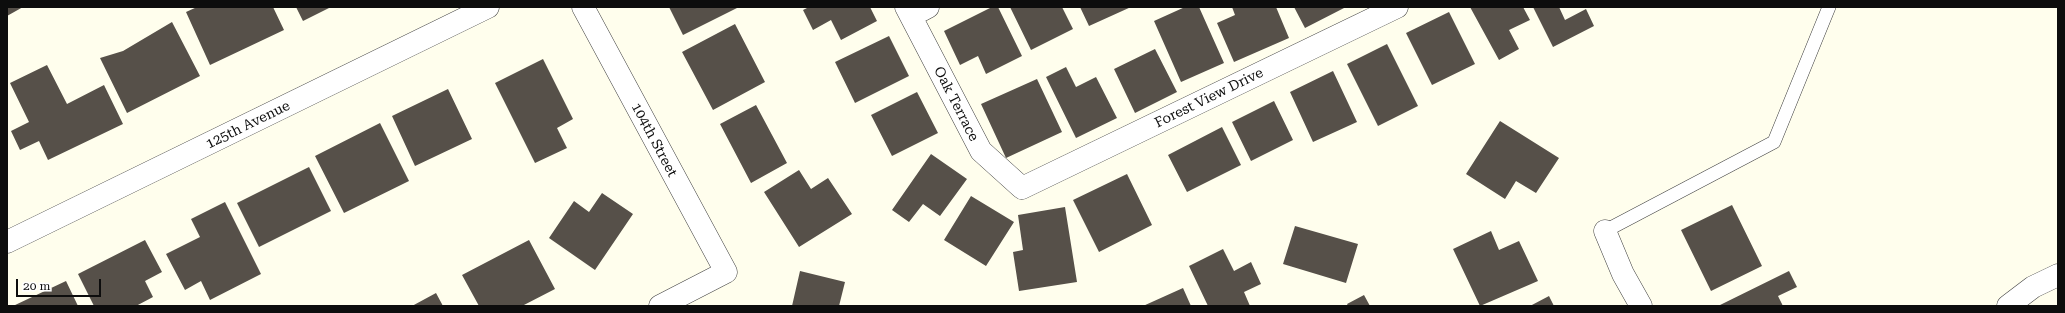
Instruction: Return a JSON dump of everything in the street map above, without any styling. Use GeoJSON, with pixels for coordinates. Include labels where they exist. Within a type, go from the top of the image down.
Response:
{"type":"FeatureCollection","features":[{"type":"Feature","properties":{"kind":"street","name":"125th Avenue"},"geometry":{"type":"LineString","coordinates":[[7,242],[488,7]]}},
{"type":"Feature","properties":{"kind":"street","name":"104th Street"},"geometry":{"type":"LineString","coordinates":[[583,7],[726,272],[660,306]]}},
{"type":"Feature","properties":{"kind":"street","name":"Forest View Drive"},"geometry":{"type":"LineString","coordinates":[[1022,188],[1397,7]]}},
{"type":"Feature","properties":{"kind":"street","name":"Oak Terrace"},"geometry":{"type":"LineString","coordinates":[[915,10],[980,151],[1022,188]]}},
{"type":"Feature","properties":{"kind":"street"},"geometry":{"type":"LineString","coordinates":[[1605,231],[1623,274],[1640,306]]}},
{"type":"Feature","properties":{"kind":"street"},"geometry":{"type":"LineString","coordinates":[[2008,306],[2033,287],[2058,275]]}},
{"type":"Feature","properties":{"kind":"lane"},"geometry":{"type":"LineString","coordinates":[[1605,231],[1774,142],[1829,7]]}},
{"type":"Feature","properties":{"kind":"building"},"geometry":{"type":"Polygon","coordinates":[[[7,7],[23,7],[7,16],[7,7]]]}},
{"type":"Feature","properties":{"kind":"building"},"geometry":{"type":"Polygon","coordinates":[[[197,7],[273,7],[284,30],[210,65],[186,12],[197,7]]]}},
{"type":"Feature","properties":{"kind":"building"},"geometry":{"type":"Polygon","coordinates":[[[296,7],[331,7],[303,21],[296,7]]]}},
{"type":"Feature","properties":{"kind":"building"},"geometry":{"type":"Polygon","coordinates":[[[669,7],[737,7],[737,8],[683,35],[669,7]]]}},
{"type":"Feature","properties":{"kind":"building"},"geometry":{"type":"Polygon","coordinates":[[[809,7],[870,7],[877,21],[841,40],[831,20],[813,30],[803,10],[809,7]]]}},
{"type":"Feature","properties":{"kind":"building"},"geometry":{"type":"Polygon","coordinates":[[[992,7],[998,7],[1022,56],[986,74],[978,56],[960,65],[944,31],[992,7]]]}},
{"type":"Feature","properties":{"kind":"building"},"geometry":{"type":"Polygon","coordinates":[[[1010,7],[1062,7],[1073,29],[1031,50],[1010,7]]]}},
{"type":"Feature","properties":{"kind":"building"},"geometry":{"type":"Polygon","coordinates":[[[1080,7],[1131,7],[1089,26],[1080,7]]]}},
{"type":"Feature","properties":{"kind":"building"},"geometry":{"type":"Polygon","coordinates":[[[1185,7],[1199,7],[1224,63],[1181,82],[1154,21],[1185,7]]]}},
{"type":"Feature","properties":{"kind":"building"},"geometry":{"type":"Polygon","coordinates":[[[1232,7],[1276,7],[1289,38],[1234,62],[1217,23],[1235,15],[1232,7]]]}},
{"type":"Feature","properties":{"kind":"building"},"geometry":{"type":"Polygon","coordinates":[[[1294,7],[1346,7],[1305,28],[1294,7]]]}},
{"type":"Feature","properties":{"kind":"building"},"geometry":{"type":"Polygon","coordinates":[[[1470,7],[1523,7],[1530,20],[1509,30],[1519,49],[1499,60],[1470,7]]]}},
{"type":"Feature","properties":{"kind":"building"},"geometry":{"type":"Polygon","coordinates":[[[1533,7],[1559,7],[1565,20],[1586,9],[1594,26],[1553,47],[1533,7]]]}},
{"type":"Feature","properties":{"kind":"building"},"geometry":{"type":"Polygon","coordinates":[[[1449,12],[1475,64],[1432,85],[1406,33],[1449,12]]]}},
{"type":"Feature","properties":{"kind":"building"},"geometry":{"type":"Polygon","coordinates":[[[172,22],[200,76],[127,113],[100,58],[123,51],[172,22]]]}},
{"type":"Feature","properties":{"kind":"building"},"geometry":{"type":"Polygon","coordinates":[[[735,24],[765,82],[713,110],[682,52],[735,24]]]}},
{"type":"Feature","properties":{"kind":"building"},"geometry":{"type":"Polygon","coordinates":[[[889,36],[909,76],[855,103],[835,62],[889,36]]]}},
{"type":"Feature","properties":{"kind":"building"},"geometry":{"type":"Polygon","coordinates":[[[1387,44],[1418,106],[1378,126],[1347,64],[1387,44]]]}},
{"type":"Feature","properties":{"kind":"building"},"geometry":{"type":"Polygon","coordinates":[[[1155,49],[1177,92],[1135,113],[1114,69],[1155,49]]]}},
{"type":"Feature","properties":{"kind":"building"},"geometry":{"type":"Polygon","coordinates":[[[543,59],[573,119],[557,128],[567,148],[535,163],[495,83],[543,59]]]}},
{"type":"Feature","properties":{"kind":"building"},"geometry":{"type":"Polygon","coordinates":[[[47,65],[67,104],[104,85],[123,124],[48,160],[39,141],[20,150],[11,131],[29,122],[10,83],[47,65]]]}},
{"type":"Feature","properties":{"kind":"building"},"geometry":{"type":"Polygon","coordinates":[[[1066,67],[1076,87],[1096,77],[1117,118],[1076,138],[1046,77],[1066,67]]]}},
{"type":"Feature","properties":{"kind":"building"},"geometry":{"type":"Polygon","coordinates":[[[1333,71],[1357,122],[1313,142],[1290,92],[1333,71]]]}},
{"type":"Feature","properties":{"kind":"building"},"geometry":{"type":"Polygon","coordinates":[[[1037,79],[1062,132],[1006,158],[981,104],[1037,79]]]}},
{"type":"Feature","properties":{"kind":"building"},"geometry":{"type":"Polygon","coordinates":[[[448,89],[472,139],[415,166],[392,116],[448,89]]]}},
{"type":"Feature","properties":{"kind":"building"},"geometry":{"type":"Polygon","coordinates":[[[917,92],[938,133],[892,156],[871,115],[917,92]]]}},
{"type":"Feature","properties":{"kind":"building"},"geometry":{"type":"Polygon","coordinates":[[[1274,101],[1293,140],[1251,161],[1232,122],[1274,101]]]}},
{"type":"Feature","properties":{"kind":"building"},"geometry":{"type":"Polygon","coordinates":[[[756,105],[787,163],[751,183],[720,124],[756,105]]]}},
{"type":"Feature","properties":{"kind":"building"},"geometry":{"type":"Polygon","coordinates":[[[1500,121],[1559,158],[1536,193],[1516,181],[1505,199],[1466,174],[1500,121]]]}},
{"type":"Feature","properties":{"kind":"building"},"geometry":{"type":"Polygon","coordinates":[[[380,123],[409,181],[344,213],[315,156],[380,123]]]}},
{"type":"Feature","properties":{"kind":"building"},"geometry":{"type":"Polygon","coordinates":[[[1222,127],[1241,165],[1187,192],[1168,155],[1222,127]]]}},
{"type":"Feature","properties":{"kind":"building"},"geometry":{"type":"Polygon","coordinates":[[[931,154],[967,179],[940,216],[923,204],[909,222],[892,210],[931,154]]]}},
{"type":"Feature","properties":{"kind":"building"},"geometry":{"type":"Polygon","coordinates":[[[309,167],[331,211],[259,247],[237,203],[309,167]]]}},
{"type":"Feature","properties":{"kind":"building"},"geometry":{"type":"Polygon","coordinates":[[[799,170],[811,189],[828,178],[852,214],[799,247],[764,192],[799,170]]]}},
{"type":"Feature","properties":{"kind":"building"},"geometry":{"type":"Polygon","coordinates":[[[1127,174],[1152,225],[1099,252],[1073,200],[1127,174]]]}},
{"type":"Feature","properties":{"kind":"building"},"geometry":{"type":"Polygon","coordinates":[[[602,193],[633,214],[595,270],[549,238],[574,201],[589,212],[602,193]]]}},
{"type":"Feature","properties":{"kind":"building"},"geometry":{"type":"Polygon","coordinates":[[[971,196],[1014,222],[986,266],[944,240],[971,196]]]}},
{"type":"Feature","properties":{"kind":"building"},"geometry":{"type":"Polygon","coordinates":[[[225,202],[261,274],[210,300],[201,281],[185,290],[166,254],[200,237],[191,219],[225,202]]]}},
{"type":"Feature","properties":{"kind":"building"},"geometry":{"type":"Polygon","coordinates":[[[1732,205],[1762,266],[1711,291],[1681,230],[1732,205]]]}},
{"type":"Feature","properties":{"kind":"building"},"geometry":{"type":"Polygon","coordinates":[[[1065,207],[1077,282],[1019,291],[1013,252],[1023,250],[1018,215],[1065,207]]]}},
{"type":"Feature","properties":{"kind":"building"},"geometry":{"type":"Polygon","coordinates":[[[1295,226],[1358,244],[1346,283],[1283,264],[1295,226]]]}},
{"type":"Feature","properties":{"kind":"building"},"geometry":{"type":"Polygon","coordinates":[[[1491,231],[1499,250],[1519,241],[1538,281],[1480,306],[1453,249],[1491,231]]]}},
{"type":"Feature","properties":{"kind":"building"},"geometry":{"type":"Polygon","coordinates":[[[145,240],[162,272],[145,281],[153,297],[136,306],[94,306],[78,274],[145,240]]]}},
{"type":"Feature","properties":{"kind":"building"},"geometry":{"type":"Polygon","coordinates":[[[529,240],[555,289],[522,306],[479,306],[462,275],[529,240]]]}},
{"type":"Feature","properties":{"kind":"building"},"geometry":{"type":"Polygon","coordinates":[[[1223,249],[1234,271],[1251,262],[1261,284],[1244,292],[1250,306],[1208,306],[1189,266],[1223,249]]]}},
{"type":"Feature","properties":{"kind":"building"},"geometry":{"type":"Polygon","coordinates":[[[800,271],[845,282],[839,306],[792,306],[800,271]]]}},
{"type":"Feature","properties":{"kind":"building"},"geometry":{"type":"Polygon","coordinates":[[[1789,271],[1797,287],[1778,296],[1783,306],[1718,306],[1789,271]]]}},
{"type":"Feature","properties":{"kind":"building"},"geometry":{"type":"Polygon","coordinates":[[[66,281],[78,306],[13,306],[66,281]]]}},
{"type":"Feature","properties":{"kind":"building"},"geometry":{"type":"Polygon","coordinates":[[[1183,288],[1191,306],[1143,306],[1183,288]]]}},
{"type":"Feature","properties":{"kind":"building"},"geometry":{"type":"Polygon","coordinates":[[[436,293],[443,306],[412,306],[436,293]]]}},
{"type":"Feature","properties":{"kind":"building"},"geometry":{"type":"Polygon","coordinates":[[[1364,295],[1370,306],[1348,306],[1347,304],[1364,295]]]}},
{"type":"Feature","properties":{"kind":"building"},"geometry":{"type":"Polygon","coordinates":[[[1549,296],[1554,306],[1530,306],[1549,296]]]}}]}
